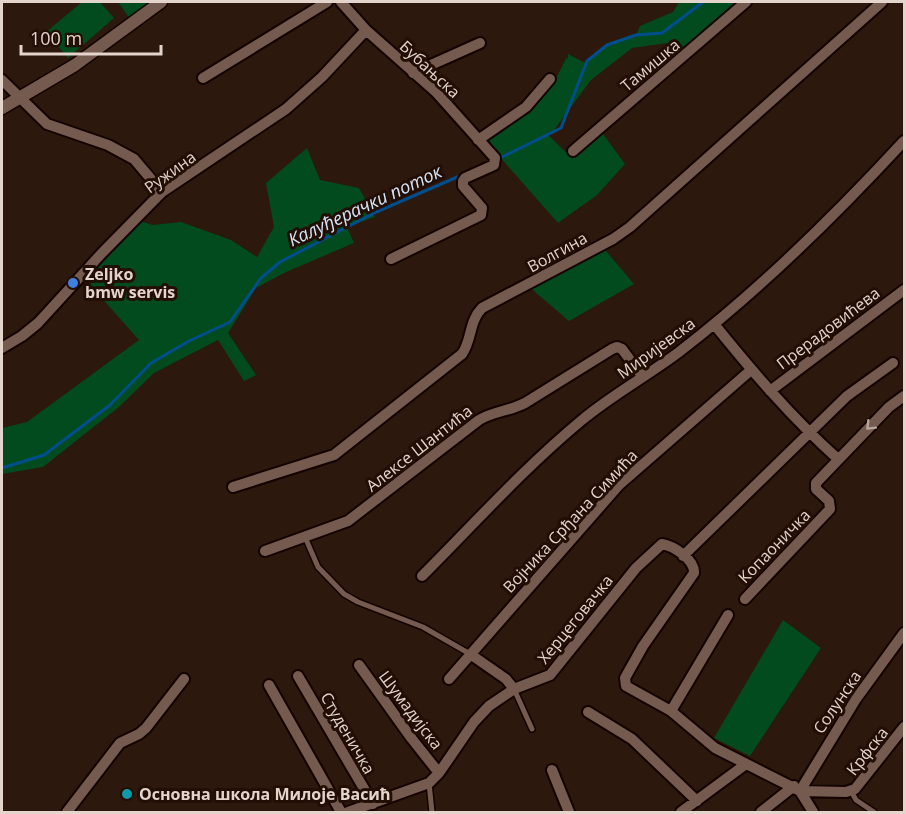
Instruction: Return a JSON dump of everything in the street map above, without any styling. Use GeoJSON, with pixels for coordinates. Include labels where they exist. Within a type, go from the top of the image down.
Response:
{"type":"FeatureCollection","features":[{"type":"Feature","properties":{"kind":"street"},"geometry":{"type":"LineString","coordinates":[[2,108],[75,65],[161,2]]}},
{"type":"Feature","properties":{"kind":"street"},"geometry":{"type":"LineString","coordinates":[[203,78],[327,2]]}},
{"type":"Feature","properties":{"kind":"street","name":"Бубањска"},"geometry":{"type":"LineString","coordinates":[[341,2],[366,30],[436,92],[495,158],[496,162],[463,181],[463,186],[482,208],[481,215],[391,260]]}},
{"type":"Feature","properties":{"kind":"street","name":"Тамишка"},"geometry":{"type":"LineString","coordinates":[[573,151],[746,2]]}},
{"type":"Feature","properties":{"kind":"street","name":"Волгина"},"geometry":{"type":"LineString","coordinates":[[233,487],[334,455],[462,354],[471,323],[482,308],[613,239],[630,227],[882,2]]}},
{"type":"Feature","properties":{"kind":"street","name":"Ружина"},"geometry":{"type":"LineString","coordinates":[[2,348],[38,323],[162,192],[286,109],[322,77],[366,30]]}},
{"type":"Feature","properties":{"kind":"street"},"geometry":{"type":"LineString","coordinates":[[413,73],[480,43]]}},
{"type":"Feature","properties":{"kind":"street"},"geometry":{"type":"LineString","coordinates":[[2,80],[48,124],[108,145],[126,154],[142,166],[162,192]]}},
{"type":"Feature","properties":{"kind":"street"},"geometry":{"type":"LineString","coordinates":[[478,140],[526,107],[550,80]]}},
{"type":"Feature","properties":{"kind":"street","name":"Миријевска"},"geometry":{"type":"LineString","coordinates":[[422,576],[545,453],[594,410],[676,354],[768,279],[801,249],[904,141]]}},
{"type":"Feature","properties":{"kind":"street","name":"Прерадовићева"},"geometry":{"type":"LineString","coordinates":[[770,391],[904,290]]}},
{"type":"Feature","properties":{"kind":"street"},"geometry":{"type":"LineString","coordinates":[[714,324],[770,391],[808,432],[838,459]]}},
{"type":"Feature","properties":{"kind":"street","name":"Алексе Шантића"},"geometry":{"type":"LineString","coordinates":[[265,550],[348,521],[479,420],[496,411],[511,409],[525,403],[612,349],[617,347],[622,349],[642,376]]}},
{"type":"Feature","properties":{"kind":"street"},"geometry":{"type":"LineString","coordinates":[[851,791],[797,788],[746,765],[707,743],[671,711],[628,688],[624,682],[644,646],[693,573],[692,564],[683,556],[847,396],[893,363]]}},
{"type":"Feature","properties":{"kind":"street","name":"Војника Срђана Симића"},"geometry":{"type":"LineString","coordinates":[[449,679],[619,485],[751,370]]}},
{"type":"Feature","properties":{"kind":"street","name":"Копаоничка"},"geometry":{"type":"LineString","coordinates":[[745,599],[831,509],[830,503],[818,492],[816,486],[818,480],[890,407],[904,396]]}},
{"type":"Feature","properties":{"kind":"street","name":"Херцеговачка"},"geometry":{"type":"LineString","coordinates":[[348,813],[429,783],[439,773],[483,712],[496,700],[514,689],[550,675],[636,568],[658,547],[662,544],[666,545],[683,556]]}},
{"type":"Feature","properties":{"kind":"street"},"geometry":{"type":"LineString","coordinates":[[671,711],[728,615]]}},
{"type":"Feature","properties":{"kind":"street","name":"Солунска"},"geometry":{"type":"LineString","coordinates":[[761,813],[797,788],[856,699],[904,633]]}},
{"type":"Feature","properties":{"kind":"street"},"geometry":{"type":"LineString","coordinates":[[470,654],[506,679],[514,689]]}},
{"type":"Feature","properties":{"kind":"street","name":"Шумадијска"},"geometry":{"type":"LineString","coordinates":[[359,665],[439,773]]}},
{"type":"Feature","properties":{"kind":"street","name":"Студеничка"},"geometry":{"type":"LineString","coordinates":[[298,676],[373,804]]}},
{"type":"Feature","properties":{"kind":"street"},"geometry":{"type":"LineString","coordinates":[[67,813],[120,743],[146,728],[184,679]]}},
{"type":"Feature","properties":{"kind":"street"},"geometry":{"type":"LineString","coordinates":[[269,685],[341,813]]}},
{"type":"Feature","properties":{"kind":"street"},"geometry":{"type":"LineString","coordinates":[[588,712],[632,739],[697,801]]}},
{"type":"Feature","properties":{"kind":"street","name":"Крфска"},"geometry":{"type":"LineString","coordinates":[[851,791],[858,788],[904,727]]}},
{"type":"Feature","properties":{"kind":"street"},"geometry":{"type":"LineString","coordinates":[[681,813],[746,765]]}},
{"type":"Feature","properties":{"kind":"street"},"geometry":{"type":"LineString","coordinates":[[552,770],[569,813]]}},
{"type":"Feature","properties":{"kind":"street"},"geometry":{"type":"LineString","coordinates":[[797,788],[813,813]]}},
{"type":"Feature","properties":{"kind":"lane"},"geometry":{"type":"LineString","coordinates":[[304,537],[318,567],[344,594],[358,602],[423,627],[470,654]]}},
{"type":"Feature","properties":{"kind":"lane"},"geometry":{"type":"LineString","coordinates":[[514,689],[532,729]]}},
{"type":"Feature","properties":{"kind":"lane"},"geometry":{"type":"LineString","coordinates":[[429,783],[432,813]]}},
{"type":"Feature","properties":{"kind":"lane"},"geometry":{"type":"LineString","coordinates":[[851,791],[856,800],[874,813]]}},
{"type":"Feature","properties":{"kind":"green space"},"geometry":{"type":"Polygon","coordinates":[[[82,2],[100,2],[114,18],[68,58],[46,32],[82,2]]]}},
{"type":"Feature","properties":{"kind":"green space"},"geometry":{"type":"Polygon","coordinates":[[[118,2],[152,2],[130,19],[118,2]]]}},
{"type":"Feature","properties":{"kind":"green space"},"geometry":{"type":"Polygon","coordinates":[[[679,2],[736,2],[739,7],[684,57],[668,43],[632,48],[591,80],[554,130],[547,134],[571,157],[603,134],[625,164],[597,195],[558,223],[483,138],[554,82],[567,57],[568,60],[568,54],[585,63],[610,42],[636,35],[640,26],[673,12],[679,2]]]}},
{"type":"Feature","properties":{"kind":"green space"},"geometry":{"type":"Polygon","coordinates":[[[307,148],[320,180],[359,188],[375,217],[347,227],[354,243],[284,273],[256,288],[228,333],[256,375],[244,381],[218,340],[154,373],[119,407],[43,467],[2,474],[2,428],[27,422],[139,340],[82,276],[136,220],[153,225],[181,222],[231,240],[257,257],[274,227],[266,183],[307,148]]]}},
{"type":"Feature","properties":{"kind":"green space"},"geometry":{"type":"Polygon","coordinates":[[[601,245],[634,284],[569,321],[527,285],[601,245]]]}},
{"type":"Feature","properties":{"kind":"green space"},"geometry":{"type":"Polygon","coordinates":[[[783,620],[821,648],[750,756],[714,738],[783,620]]]}},
{"type":"Feature","properties":{"kind":"waterway","name":"Калуђерачки поток"},"geometry":{"type":"LineString","coordinates":[[502,157],[561,128],[587,61],[607,45],[636,35],[662,33],[703,2]]}},
{"type":"Feature","properties":{"kind":"waterway","name":"Калуђерачки поток"},"geometry":{"type":"LineString","coordinates":[[2,468],[44,455],[110,405],[151,363],[189,341],[230,322],[261,278],[280,262],[374,213],[462,175]]}},
{"type":"Feature","properties":{"kind":"place","name":"Zeljko bmw servis"},"geometry":{"type":"Point","coordinates":[73,283]}},
{"type":"Feature","properties":{"kind":"place","name":"Основна школа Милоје Васић"},"geometry":{"type":"Point","coordinates":[127,794]}}]}
